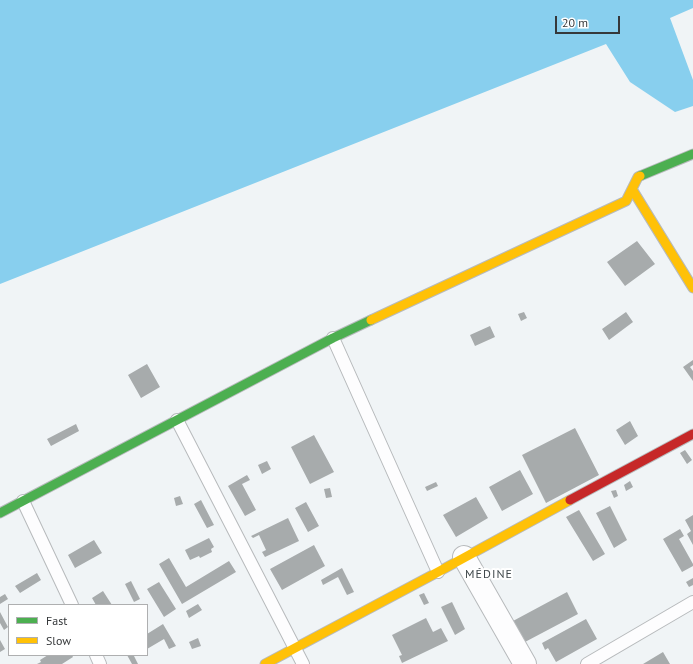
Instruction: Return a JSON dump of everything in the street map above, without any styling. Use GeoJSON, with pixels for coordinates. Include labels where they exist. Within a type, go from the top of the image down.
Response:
{"type":"FeatureCollection","features":[{"type":"Feature","properties":{"kind":"main road"},"geometry":{"type":"LineString","coordinates":[[0,513],[333,338],[626,201],[638,176],[693,154]]}},
{"type":"Feature","properties":{"kind":"main road"},"geometry":{"type":"LineString","coordinates":[[632,189],[693,288]]}},
{"type":"Feature","properties":{"kind":"main road"},"geometry":{"type":"LineString","coordinates":[[265,664],[693,434]]}},
{"type":"Feature","properties":{"kind":"street"},"geometry":{"type":"LineString","coordinates":[[464,557],[525,664]]}},
{"type":"Feature","properties":{"kind":"lane"},"geometry":{"type":"LineString","coordinates":[[333,338],[438,572]]}},
{"type":"Feature","properties":{"kind":"lane"},"geometry":{"type":"LineString","coordinates":[[177,420],[303,664]]}},
{"type":"Feature","properties":{"kind":"lane"},"geometry":{"type":"LineString","coordinates":[[23,501],[72,604]]}},
{"type":"Feature","properties":{"kind":"lane"},"geometry":{"type":"LineString","coordinates":[[587,664],[693,602]]}},
{"type":"Feature","properties":{"kind":"water"},"geometry":{"type":"Polygon","coordinates":[[[0,0],[693,0],[693,8],[670,18],[693,80],[693,106],[675,112],[630,82],[606,44],[0,284],[0,0]]]}},
{"type":"Feature","properties":{"kind":"building"},"geometry":{"type":"Polygon","coordinates":[[[637,241],[655,264],[625,286],[607,262],[637,241]]]}},
{"type":"Feature","properties":{"kind":"building"},"geometry":{"type":"Polygon","coordinates":[[[524,312],[527,318],[521,321],[518,314],[524,312]]]}},
{"type":"Feature","properties":{"kind":"building"},"geometry":{"type":"Polygon","coordinates":[[[626,312],[633,322],[609,340],[602,329],[626,312]]]}},
{"type":"Feature","properties":{"kind":"building"},"geometry":{"type":"Polygon","coordinates":[[[490,326],[495,337],[475,346],[470,335],[490,326]]]}},
{"type":"Feature","properties":{"kind":"building"},"geometry":{"type":"Polygon","coordinates":[[[693,360],[693,365],[690,367],[693,371],[693,381],[683,367],[693,360]]]}},
{"type":"Feature","properties":{"kind":"building"},"geometry":{"type":"Polygon","coordinates":[[[147,364],[160,387],[141,398],[128,375],[147,364]]]}},
{"type":"Feature","properties":{"kind":"building"},"geometry":{"type":"Polygon","coordinates":[[[630,421],[638,436],[625,445],[616,430],[630,421]]]}},
{"type":"Feature","properties":{"kind":"building"},"geometry":{"type":"Polygon","coordinates":[[[76,424],[79,431],[51,446],[47,439],[76,424]]]}},
{"type":"Feature","properties":{"kind":"building"},"geometry":{"type":"Polygon","coordinates":[[[575,428],[599,475],[546,503],[522,455],[575,428]]]}},
{"type":"Feature","properties":{"kind":"building"},"geometry":{"type":"Polygon","coordinates":[[[314,435],[334,472],[310,484],[291,447],[314,435]]]}},
{"type":"Feature","properties":{"kind":"building"},"geometry":{"type":"Polygon","coordinates":[[[685,450],[692,460],[687,464],[680,453],[685,450]]]}},
{"type":"Feature","properties":{"kind":"building"},"geometry":{"type":"Polygon","coordinates":[[[267,461],[271,469],[262,474],[258,465],[267,461]]]}},
{"type":"Feature","properties":{"kind":"building"},"geometry":{"type":"Polygon","coordinates":[[[520,470],[533,494],[502,511],[489,487],[520,470]]]}},
{"type":"Feature","properties":{"kind":"building"},"geometry":{"type":"Polygon","coordinates":[[[247,475],[250,480],[242,484],[256,510],[245,516],[228,486],[247,475]]]}},
{"type":"Feature","properties":{"kind":"building"},"geometry":{"type":"Polygon","coordinates":[[[630,481],[633,487],[626,491],[624,485],[630,481]]]}},
{"type":"Feature","properties":{"kind":"building"},"geometry":{"type":"Polygon","coordinates":[[[436,482],[438,486],[427,491],[425,487],[436,482]]]}},
{"type":"Feature","properties":{"kind":"building"},"geometry":{"type":"Polygon","coordinates":[[[330,488],[332,497],[326,498],[324,489],[330,488]]]}},
{"type":"Feature","properties":{"kind":"building"},"geometry":{"type":"Polygon","coordinates":[[[616,490],[618,496],[614,498],[611,491],[616,490]]]}},
{"type":"Feature","properties":{"kind":"building"},"geometry":{"type":"Polygon","coordinates":[[[180,496],[183,504],[176,506],[174,498],[180,496]]]}},
{"type":"Feature","properties":{"kind":"building"},"geometry":{"type":"Polygon","coordinates":[[[476,497],[488,518],[456,537],[443,515],[476,497]]]}},
{"type":"Feature","properties":{"kind":"building"},"geometry":{"type":"Polygon","coordinates":[[[201,500],[214,525],[207,528],[194,504],[201,500]]]}},
{"type":"Feature","properties":{"kind":"building"},"geometry":{"type":"Polygon","coordinates":[[[306,502],[319,526],[308,532],[295,508],[306,502]]]}},
{"type":"Feature","properties":{"kind":"building"},"geometry":{"type":"Polygon","coordinates":[[[610,506],[627,540],[614,548],[596,513],[610,506]]]}},
{"type":"Feature","properties":{"kind":"building"},"geometry":{"type":"Polygon","coordinates":[[[579,510],[605,554],[593,561],[566,517],[579,510]]]}},
{"type":"Feature","properties":{"kind":"building"},"geometry":{"type":"Polygon","coordinates":[[[693,515],[693,545],[687,534],[691,531],[685,520],[693,515]]]}},
{"type":"Feature","properties":{"kind":"building"},"geometry":{"type":"Polygon","coordinates":[[[288,518],[299,541],[265,557],[262,552],[266,550],[259,535],[253,538],[251,536],[288,518]]]}},
{"type":"Feature","properties":{"kind":"building"},"geometry":{"type":"Polygon","coordinates":[[[680,529],[684,536],[679,539],[693,564],[693,566],[682,572],[663,539],[680,529]]]}},
{"type":"Feature","properties":{"kind":"building"},"geometry":{"type":"Polygon","coordinates":[[[209,538],[214,547],[211,549],[212,552],[200,558],[199,556],[190,560],[185,550],[209,538]]]}},
{"type":"Feature","properties":{"kind":"building"},"geometry":{"type":"Polygon","coordinates":[[[94,540],[102,553],[75,568],[68,555],[94,540]]]}},
{"type":"Feature","properties":{"kind":"building"},"geometry":{"type":"Polygon","coordinates":[[[314,545],[325,566],[282,590],[270,569],[314,545]]]}},
{"type":"Feature","properties":{"kind":"building"},"geometry":{"type":"Polygon","coordinates":[[[169,558],[186,587],[229,561],[236,572],[182,604],[159,564],[169,558]]]}},
{"type":"Feature","properties":{"kind":"building"},"geometry":{"type":"Polygon","coordinates":[[[342,568],[354,592],[347,595],[338,577],[323,585],[321,580],[342,568]]]}},
{"type":"Feature","properties":{"kind":"building"},"geometry":{"type":"Polygon","coordinates":[[[37,573],[41,580],[20,593],[15,586],[37,573]]]}},
{"type":"Feature","properties":{"kind":"building"},"geometry":{"type":"Polygon","coordinates":[[[693,578],[693,585],[689,587],[686,582],[693,578]]]}},
{"type":"Feature","properties":{"kind":"building"},"geometry":{"type":"Polygon","coordinates":[[[131,581],[140,599],[134,602],[125,584],[131,581]]]}},
{"type":"Feature","properties":{"kind":"building"},"geometry":{"type":"Polygon","coordinates":[[[159,582],[176,609],[164,617],[147,589],[159,582]]]}},
{"type":"Feature","properties":{"kind":"building"},"geometry":{"type":"Polygon","coordinates":[[[103,591],[111,604],[95,604],[92,598],[103,591]]]}},
{"type":"Feature","properties":{"kind":"building"},"geometry":{"type":"Polygon","coordinates":[[[567,592],[578,614],[525,642],[513,621],[567,592]]]}},
{"type":"Feature","properties":{"kind":"building"},"geometry":{"type":"Polygon","coordinates":[[[424,593],[429,603],[424,605],[419,595],[424,593]]]}},
{"type":"Feature","properties":{"kind":"building"},"geometry":{"type":"Polygon","coordinates":[[[5,594],[8,599],[0,604],[0,597],[5,594]]]}},
{"type":"Feature","properties":{"kind":"building"},"geometry":{"type":"Polygon","coordinates":[[[452,602],[465,629],[455,635],[441,607],[452,602]]]}},
{"type":"Feature","properties":{"kind":"building"},"geometry":{"type":"Polygon","coordinates":[[[198,604],[202,610],[189,618],[186,611],[198,604]]]}},
{"type":"Feature","properties":{"kind":"building"},"geometry":{"type":"Polygon","coordinates":[[[0,612],[8,627],[4,630],[0,623],[0,612]]]}},
{"type":"Feature","properties":{"kind":"building"},"geometry":{"type":"Polygon","coordinates":[[[426,618],[433,632],[441,628],[448,641],[402,663],[399,656],[402,655],[392,635],[426,618]]]}},
{"type":"Feature","properties":{"kind":"building"},"geometry":{"type":"Polygon","coordinates":[[[586,619],[597,639],[556,662],[548,648],[545,650],[542,643],[586,619]]]}},
{"type":"Feature","properties":{"kind":"building"},"geometry":{"type":"Polygon","coordinates":[[[163,624],[176,646],[169,649],[164,639],[148,648],[148,633],[163,624]]]}},
{"type":"Feature","properties":{"kind":"building"},"geometry":{"type":"Polygon","coordinates":[[[198,638],[201,646],[192,649],[189,642],[198,638]]]}},
{"type":"Feature","properties":{"kind":"building"},"geometry":{"type":"Polygon","coordinates":[[[0,640],[5,649],[0,652],[0,640]]]}},
{"type":"Feature","properties":{"kind":"building"},"geometry":{"type":"Polygon","coordinates":[[[663,652],[670,664],[643,664],[663,652]]]}},
{"type":"Feature","properties":{"kind":"building"},"geometry":{"type":"Polygon","coordinates":[[[46,656],[73,657],[62,664],[37,664],[41,662],[40,660],[46,656]]]}},
{"type":"Feature","properties":{"kind":"building"},"geometry":{"type":"Polygon","coordinates":[[[128,656],[134,656],[138,664],[132,664],[128,656]]]}},
{"type":"Feature","properties":{"kind":"traffic: fast"},"geometry":{"type":"LineString","coordinates":[[640,176],[693,154]]}},
{"type":"Feature","properties":{"kind":"traffic: fast"},"geometry":{"type":"LineString","coordinates":[[0,513],[333,338],[371,320]]}},
{"type":"Feature","properties":{"kind":"traffic: slow"},"geometry":{"type":"LineString","coordinates":[[371,320],[626,201],[638,177],[640,176]]}},
{"type":"Feature","properties":{"kind":"traffic: slow"},"geometry":{"type":"LineString","coordinates":[[632,189],[693,288]]}},
{"type":"Feature","properties":{"kind":"traffic: slow"},"geometry":{"type":"LineString","coordinates":[[265,664],[570,500]]}},
{"type":"Feature","properties":{"kind":"traffic: jam"},"geometry":{"type":"LineString","coordinates":[[570,500],[693,434]]}},
{"type":"Feature","properties":{"kind":"district","name":"MÉDINE"},"geometry":{"type":"Point","coordinates":[489,575]}}]}
